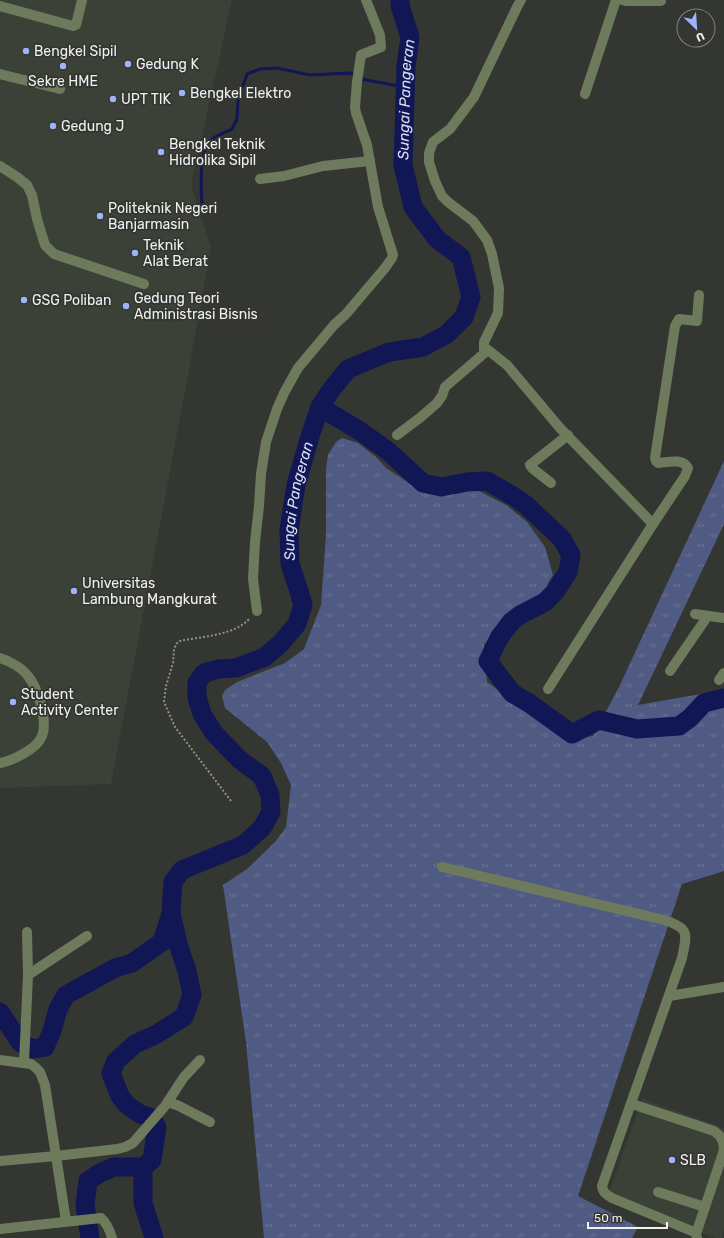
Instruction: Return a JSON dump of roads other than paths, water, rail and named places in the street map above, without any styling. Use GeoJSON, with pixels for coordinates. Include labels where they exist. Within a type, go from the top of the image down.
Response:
{"type":"FeatureCollection","features":[{"type":"Feature","properties":{"kind":"street"},"geometry":{"type":"LineString","coordinates":[[0,6],[72,26],[76,25],[82,0]]}},
{"type":"Feature","properties":{"kind":"street"},"geometry":{"type":"LineString","coordinates":[[257,611],[253,578],[261,474],[266,442],[277,409],[298,368],[334,325],[346,314],[392,258],[392,252],[378,207],[367,145],[356,113],[358,69],[361,55],[381,47],[380,35],[366,0]]}},
{"type":"Feature","properties":{"kind":"street"},"geometry":{"type":"LineString","coordinates":[[521,0],[474,97],[450,129],[433,142],[429,153],[429,162],[442,196],[474,222],[487,240],[492,254],[499,288],[498,313],[484,342],[484,348],[508,365],[568,435],[654,524]]}},
{"type":"Feature","properties":{"kind":"street"},"geometry":{"type":"LineString","coordinates":[[585,94],[616,0]]}},
{"type":"Feature","properties":{"kind":"street"},"geometry":{"type":"LineString","coordinates":[[622,0],[662,1]]}},
{"type":"Feature","properties":{"kind":"street"},"geometry":{"type":"LineString","coordinates":[[0,74],[60,90]]}},
{"type":"Feature","properties":{"kind":"street"},"geometry":{"type":"LineString","coordinates":[[260,179],[284,176],[323,166],[370,161]]}},
{"type":"Feature","properties":{"kind":"street"},"geometry":{"type":"LineString","coordinates":[[0,166],[27,185],[32,195],[37,219],[45,245],[54,254],[144,284]]}},
{"type":"Feature","properties":{"kind":"street"},"geometry":{"type":"LineString","coordinates":[[548,689],[685,476],[688,468],[686,464],[680,462],[658,463],[655,458],[675,326],[679,319],[697,321],[698,295]]}},
{"type":"Feature","properties":{"kind":"street"},"geometry":{"type":"LineString","coordinates":[[397,435],[437,403],[442,396],[445,387],[488,350]]}},
{"type":"Feature","properties":{"kind":"street"},"geometry":{"type":"LineString","coordinates":[[551,483],[530,465],[568,435]]}},
{"type":"Feature","properties":{"kind":"street"},"geometry":{"type":"LineString","coordinates":[[695,614],[707,617],[724,618]]}},
{"type":"Feature","properties":{"kind":"street"},"geometry":{"type":"LineString","coordinates":[[670,671],[707,617]]}},
{"type":"Feature","properties":{"kind":"street"},"geometry":{"type":"LineString","coordinates":[[0,658],[13,664],[32,681],[43,711],[44,721],[41,739],[34,746],[26,752],[0,764]]}},
{"type":"Feature","properties":{"kind":"street"},"geometry":{"type":"LineString","coordinates":[[442,867],[675,924],[682,928],[686,935],[682,958],[602,1186],[604,1192],[612,1198],[696,1236],[724,1150],[723,1142],[720,1136],[710,1130],[682,1122],[632,1104]]}},
{"type":"Feature","properties":{"kind":"street"},"geometry":{"type":"LineString","coordinates":[[24,1063],[28,975],[27,932]]}},
{"type":"Feature","properties":{"kind":"street"},"geometry":{"type":"LineString","coordinates":[[28,975],[87,936]]}},
{"type":"Feature","properties":{"kind":"street"},"geometry":{"type":"LineString","coordinates":[[669,996],[724,987]]}},
{"type":"Feature","properties":{"kind":"street"},"geometry":{"type":"LineString","coordinates":[[0,1060],[35,1066],[43,1077],[66,1221]]}},
{"type":"Feature","properties":{"kind":"street"},"geometry":{"type":"LineString","coordinates":[[0,1161],[117,1149],[133,1143],[167,1104],[184,1077],[200,1060]]}},
{"type":"Feature","properties":{"kind":"street"},"geometry":{"type":"LineString","coordinates":[[167,1104],[179,1106],[210,1122]]}},
{"type":"Feature","properties":{"kind":"street"},"geometry":{"type":"LineString","coordinates":[[658,1192],[705,1207]]}},
{"type":"Feature","properties":{"kind":"street"},"geometry":{"type":"LineString","coordinates":[[0,1229],[101,1218],[104,1220],[112,1238]]}},
{"type":"Feature","properties":{"kind":"waterway","name":"Sungai Pangeran"},"geometry":{"type":"LineString","coordinates":[[143,1167],[152,1160],[157,1127],[150,1117],[140,1114],[127,1105],[120,1096],[111,1073],[116,1061],[135,1044],[155,1035],[184,1017],[192,995],[171,913],[173,882],[182,870],[243,845],[262,828],[271,812],[270,795],[262,776],[239,759],[214,733],[202,714],[197,697],[197,683],[204,673],[219,669],[236,668],[265,657],[281,643],[297,624],[303,605],[290,564],[289,530],[296,485],[311,433],[320,407],[331,390],[348,369],[389,352],[423,347],[447,334],[464,317],[471,297],[461,257],[437,239],[413,207],[403,165],[406,66],[410,37],[400,6],[400,0]]}},
{"type":"Feature","properties":{"kind":"waterway"},"geometry":{"type":"LineString","coordinates":[[202,205],[202,162],[206,146],[212,139],[232,129],[237,119],[238,100],[247,74],[260,69],[277,68],[310,75],[350,73],[361,79],[405,87]]}},
{"type":"Feature","properties":{"kind":"waterway"},"geometry":{"type":"LineString","coordinates":[[320,407],[360,431],[388,451],[423,483],[441,487],[467,482],[487,481],[526,505],[562,539],[571,555],[568,572],[555,592],[545,602],[520,615],[511,622],[499,638],[488,661],[512,693],[529,703],[572,734],[599,720],[637,729],[679,726],[690,718],[704,703],[724,698]]}},
{"type":"Feature","properties":{"kind":"waterway"},"geometry":{"type":"LineString","coordinates":[[0,1012],[20,1042],[32,1049],[45,1047],[52,1031],[58,1009],[66,995],[115,968],[132,963],[162,942],[171,914]]}},
{"type":"Feature","properties":{"kind":"waterway"},"geometry":{"type":"LineString","coordinates":[[90,1238],[85,1205],[88,1181],[100,1173],[114,1167],[143,1167]]}},
{"type":"Feature","properties":{"kind":"waterway"},"geometry":{"type":"LineString","coordinates":[[143,1167],[143,1203],[154,1238]]}},
{"type":"Feature","properties":{"kind":"place","name":"Bengkel Sipil"},"geometry":{"type":"Point","coordinates":[26,51]}},
{"type":"Feature","properties":{"kind":"place","name":"Gedung K"},"geometry":{"type":"Point","coordinates":[128,64]}},
{"type":"Feature","properties":{"kind":"place","name":"Sekre HME"},"geometry":{"type":"Point","coordinates":[63,66]}},
{"type":"Feature","properties":{"kind":"place","name":"Bengkel Elektro"},"geometry":{"type":"Point","coordinates":[182,93]}},
{"type":"Feature","properties":{"kind":"place","name":"UPT TIK"},"geometry":{"type":"Point","coordinates":[113,99]}},
{"type":"Feature","properties":{"kind":"place","name":"Gedung J"},"geometry":{"type":"Point","coordinates":[53,126]}},
{"type":"Feature","properties":{"kind":"place","name":"Bengkel Teknik Hidrolika Sipil"},"geometry":{"type":"Point","coordinates":[161,152]}},
{"type":"Feature","properties":{"kind":"place","name":"Politeknik Negeri Banjarmasin"},"geometry":{"type":"Point","coordinates":[100,216]}},
{"type":"Feature","properties":{"kind":"place","name":"Teknik Alat Berat"},"geometry":{"type":"Point","coordinates":[135,253]}},
{"type":"Feature","properties":{"kind":"place","name":"GSG Poliban"},"geometry":{"type":"Point","coordinates":[24,300]}},
{"type":"Feature","properties":{"kind":"place","name":"Gedung Teori Administrasi Bisnis"},"geometry":{"type":"Point","coordinates":[126,306]}},
{"type":"Feature","properties":{"kind":"place","name":"Universitas Lambung Mangkurat"},"geometry":{"type":"Point","coordinates":[74,591]}},
{"type":"Feature","properties":{"kind":"place","name":"Student Activity Center"},"geometry":{"type":"Point","coordinates":[13,702]}},
{"type":"Feature","properties":{"kind":"place","name":"SLB"},"geometry":{"type":"Point","coordinates":[672,1160]}}]}
